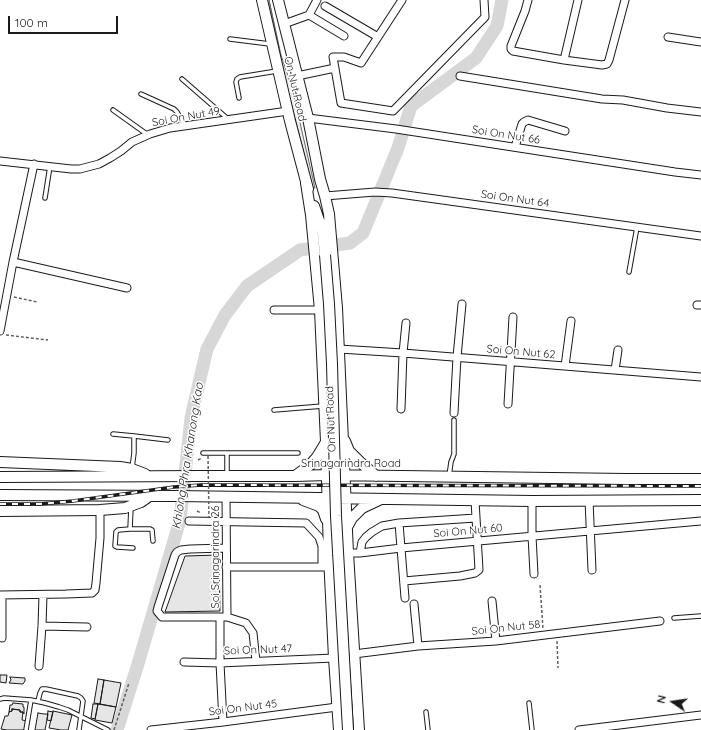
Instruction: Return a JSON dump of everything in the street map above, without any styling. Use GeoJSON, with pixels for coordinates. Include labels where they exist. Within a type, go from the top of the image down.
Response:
{"type":"FeatureCollection","features":[{"type":"Feature","properties":{"kind":"main road","name":"On Nut Road"},"geometry":{"type":"LineString","coordinates":[[262,0],[306,182],[322,229]]}},
{"type":"Feature","properties":{"kind":"main road","name":"On Nut Road"},"geometry":{"type":"LineString","coordinates":[[278,0],[308,118],[320,179],[329,214],[336,281],[344,439],[344,475],[359,730]]}},
{"type":"Feature","properties":{"kind":"main road","name":"On Nut Road"},"geometry":{"type":"LineString","coordinates":[[320,179],[322,229],[329,304],[336,516],[348,730]]}},
{"type":"Feature","properties":{"kind":"main road","name":"On Nut Road"},"geometry":{"type":"LineString","coordinates":[[306,182],[311,215],[320,310],[328,498],[329,556],[326,567],[339,730]]}},
{"type":"Feature","properties":{"kind":"main road"},"geometry":{"type":"LineString","coordinates":[[325,409],[330,418],[335,420],[339,418],[342,412]]}},
{"type":"Feature","properties":{"kind":"main road"},"geometry":{"type":"LineString","coordinates":[[344,439],[350,450],[360,462],[376,476]]}},
{"type":"Feature","properties":{"kind":"main road"},"geometry":{"type":"LineString","coordinates":[[295,476],[310,466],[326,442]]}},
{"type":"Feature","properties":{"kind":"main road"},"geometry":{"type":"LineString","coordinates":[[0,462],[120,467],[132,469],[152,476]]}},
{"type":"Feature","properties":{"kind":"main road","name":"Srinagarindra Road"},"geometry":{"type":"LineString","coordinates":[[0,477],[47,478],[344,475],[701,479]]}},
{"type":"Feature","properties":{"kind":"main road"},"geometry":{"type":"LineString","coordinates":[[0,495],[151,495],[475,500],[701,500]]}},
{"type":"Feature","properties":{"kind":"main road"},"geometry":{"type":"LineString","coordinates":[[0,511],[100,510],[125,508],[141,502],[151,495]]}},
{"type":"Feature","properties":{"kind":"main road"},"geometry":{"type":"LineString","coordinates":[[295,497],[315,504],[322,510],[325,514],[328,526]]}},
{"type":"Feature","properties":{"kind":"main road"},"geometry":{"type":"LineString","coordinates":[[347,527],[352,518],[362,508],[380,499]]}},
{"type":"Feature","properties":{"kind":"main road"},"geometry":{"type":"LineString","coordinates":[[329,556],[335,550],[341,548],[348,553]]}},
{"type":"Feature","properties":{"kind":"street"},"geometry":{"type":"LineString","coordinates":[[284,24],[309,15],[316,0]]}},
{"type":"Feature","properties":{"kind":"street"},"geometry":{"type":"LineString","coordinates":[[402,0],[361,63],[344,57],[333,57],[341,103],[393,111],[485,17],[484,0]]}},
{"type":"Feature","properties":{"kind":"street"},"geometry":{"type":"LineString","coordinates":[[528,0],[511,46],[513,51],[564,60],[602,64],[607,64],[609,60],[625,0]]}},
{"type":"Feature","properties":{"kind":"street"},"geometry":{"type":"LineString","coordinates":[[564,60],[578,0]]}},
{"type":"Feature","properties":{"kind":"street"},"geometry":{"type":"LineString","coordinates":[[325,6],[378,37]]}},
{"type":"Feature","properties":{"kind":"street"},"geometry":{"type":"LineString","coordinates":[[309,15],[344,36]]}},
{"type":"Feature","properties":{"kind":"street"},"geometry":{"type":"LineString","coordinates":[[668,37],[701,42]]}},
{"type":"Feature","properties":{"kind":"street"},"geometry":{"type":"LineString","coordinates":[[297,76],[335,68]]}},
{"type":"Feature","properties":{"kind":"street"},"geometry":{"type":"LineString","coordinates":[[460,76],[602,99],[623,100],[667,108],[701,112]]}},
{"type":"Feature","properties":{"kind":"street","name":"Soi On Nut 49"},"geometry":{"type":"LineString","coordinates":[[0,161],[80,169],[99,164],[122,151],[132,142],[170,128],[288,111]]}},
{"type":"Feature","properties":{"kind":"street","name":"Soi On Nut 66"},"geometry":{"type":"LineString","coordinates":[[308,118],[396,128],[412,132],[701,175]]}},
{"type":"Feature","properties":{"kind":"street"},"geometry":{"type":"LineString","coordinates":[[515,147],[522,124],[528,120],[565,131]]}},
{"type":"Feature","properties":{"kind":"street"},"geometry":{"type":"LineString","coordinates":[[0,331],[1,315],[34,164]]}},
{"type":"Feature","properties":{"kind":"street","name":"Soi On Nut 64"},"geometry":{"type":"LineString","coordinates":[[325,196],[375,192],[392,193],[701,236]]}},
{"type":"Feature","properties":{"kind":"street"},"geometry":{"type":"LineString","coordinates":[[13,262],[127,288]]}},
{"type":"Feature","properties":{"kind":"street"},"geometry":{"type":"LineString","coordinates":[[454,417],[457,357],[462,304]]}},
{"type":"Feature","properties":{"kind":"street"},"geometry":{"type":"LineString","coordinates":[[274,310],[320,310]]}},
{"type":"Feature","properties":{"kind":"street"},"geometry":{"type":"LineString","coordinates":[[508,404],[513,317]]}},
{"type":"Feature","properties":{"kind":"street"},"geometry":{"type":"LineString","coordinates":[[565,366],[571,321]]}},
{"type":"Feature","properties":{"kind":"street"},"geometry":{"type":"LineString","coordinates":[[401,409],[403,353],[406,323]]}},
{"type":"Feature","properties":{"kind":"street","name":"Soi On Nut 62"},"geometry":{"type":"LineString","coordinates":[[339,349],[701,377]]}},
{"type":"Feature","properties":{"kind":"street"},"geometry":{"type":"LineString","coordinates":[[615,370],[618,350]]}},
{"type":"Feature","properties":{"kind":"street","name":"Soi Srinagarindra 26"},"geometry":{"type":"LineString","coordinates":[[223,722],[220,663],[226,567],[226,496]]}},
{"type":"Feature","properties":{"kind":"street"},"geometry":{"type":"LineString","coordinates":[[404,581],[460,576],[476,573],[479,570],[475,500]]}},
{"type":"Feature","properties":{"kind":"street"},"geometry":{"type":"LineString","coordinates":[[532,500],[534,574]]}},
{"type":"Feature","properties":{"kind":"street"},"geometry":{"type":"LineString","coordinates":[[589,500],[592,570]]}},
{"type":"Feature","properties":{"kind":"street"},"geometry":{"type":"LineString","coordinates":[[2,638],[1,595],[89,594],[95,590],[100,538],[100,510]]}},
{"type":"Feature","properties":{"kind":"street"},"geometry":{"type":"LineString","coordinates":[[360,553],[362,542],[366,537],[382,526],[399,523],[476,518]]}},
{"type":"Feature","properties":{"kind":"street"},"geometry":{"type":"LineString","coordinates":[[189,521],[306,523],[319,537],[326,567],[226,567]]}},
{"type":"Feature","properties":{"kind":"street","name":"Soi On Nut 60"},"geometry":{"type":"LineString","coordinates":[[348,553],[701,521]]}},
{"type":"Feature","properties":{"kind":"street"},"geometry":{"type":"LineString","coordinates":[[399,523],[405,598]]}},
{"type":"Feature","properties":{"kind":"street"},"geometry":{"type":"LineString","coordinates":[[226,548],[190,549],[177,552],[157,612],[162,617],[223,617],[246,623],[253,633],[256,661]]}},
{"type":"Feature","properties":{"kind":"street"},"geometry":{"type":"LineString","coordinates":[[40,666],[42,594]]}},
{"type":"Feature","properties":{"kind":"street"},"geometry":{"type":"LineString","coordinates":[[492,602],[496,641]]}},
{"type":"Feature","properties":{"kind":"street"},"geometry":{"type":"LineString","coordinates":[[414,604],[418,646]]}},
{"type":"Feature","properties":{"kind":"street","name":"Soi On Nut 58"},"geometry":{"type":"LineString","coordinates":[[354,654],[418,646],[496,641],[660,621]]}},
{"type":"Feature","properties":{"kind":"street"},"geometry":{"type":"LineString","coordinates":[[42,626],[87,627]]}},
{"type":"Feature","properties":{"kind":"street","name":"Soi On Nut 47"},"geometry":{"type":"LineString","coordinates":[[184,662],[220,663],[334,658]]}},
{"type":"Feature","properties":{"kind":"street","name":"Soi On Nut 45"},"geometry":{"type":"LineString","coordinates":[[151,730],[337,708]]}},
{"type":"Feature","properties":{"kind":"street"},"geometry":{"type":"LineString","coordinates":[[579,730],[701,715]]}},
{"type":"Feature","properties":{"kind":"lane"},"geometry":{"type":"LineString","coordinates":[[230,39],[272,44]]}},
{"type":"Feature","properties":{"kind":"lane"},"geometry":{"type":"LineString","coordinates":[[239,98],[236,82],[240,76],[278,70]]}},
{"type":"Feature","properties":{"kind":"lane"},"geometry":{"type":"LineString","coordinates":[[182,79],[229,120]]}},
{"type":"Feature","properties":{"kind":"lane"},"geometry":{"type":"LineString","coordinates":[[141,94],[177,112],[185,126]]}},
{"type":"Feature","properties":{"kind":"lane"},"geometry":{"type":"LineString","coordinates":[[113,110],[148,135]]}},
{"type":"Feature","properties":{"kind":"lane"},"geometry":{"type":"LineString","coordinates":[[45,198],[50,166]]}},
{"type":"Feature","properties":{"kind":"lane"},"geometry":{"type":"LineString","coordinates":[[629,272],[636,228]]}},
{"type":"Feature","properties":{"kind":"lane"},"geometry":{"type":"LineString","coordinates":[[274,410],[325,409]]}},
{"type":"Feature","properties":{"kind":"lane"},"geometry":{"type":"LineString","coordinates":[[448,477],[454,454],[454,417]]}},
{"type":"Feature","properties":{"kind":"lane"},"geometry":{"type":"LineString","coordinates":[[113,434],[168,440]]}},
{"type":"Feature","properties":{"kind":"lane"},"geometry":{"type":"LineString","coordinates":[[132,469],[134,436]]}},
{"type":"Feature","properties":{"kind":"lane"},"geometry":{"type":"LineString","coordinates":[[203,453],[298,453]]}},
{"type":"Feature","properties":{"kind":"lane"},"geometry":{"type":"LineString","coordinates":[[227,453],[227,476]]}},
{"type":"Feature","properties":{"kind":"lane"},"geometry":{"type":"LineString","coordinates":[[130,529],[131,506]]}},
{"type":"Feature","properties":{"kind":"lane"},"geometry":{"type":"LineString","coordinates":[[133,548],[115,546],[116,532],[118,530],[150,529],[152,530],[153,541]]}},
{"type":"Feature","properties":{"kind":"lane"},"geometry":{"type":"LineString","coordinates":[[674,618],[701,616]]}},
{"type":"Feature","properties":{"kind":"lane"},"geometry":{"type":"LineString","coordinates":[[38,702],[42,689],[78,696],[81,698],[83,701],[79,730]]}},
{"type":"Feature","properties":{"kind":"lane"},"geometry":{"type":"LineString","coordinates":[[0,699],[31,700],[68,710],[108,730]]}},
{"type":"Feature","properties":{"kind":"lane"},"geometry":{"type":"LineString","coordinates":[[26,730],[31,700]]}},
{"type":"Feature","properties":{"kind":"lane"},"geometry":{"type":"LineString","coordinates":[[529,703],[532,730]]}},
{"type":"Feature","properties":{"kind":"lane"},"geometry":{"type":"LineString","coordinates":[[426,712],[428,730]]}},
{"type":"Feature","properties":{"kind":"path"},"geometry":{"type":"LineString","coordinates":[[6,296],[37,302]]}},
{"type":"Feature","properties":{"kind":"path"},"geometry":{"type":"LineString","coordinates":[[0,334],[48,340]]}},
{"type":"Feature","properties":{"kind":"path"},"geometry":{"type":"LineString","coordinates":[[208,456],[209,517]]}},
{"type":"Feature","properties":{"kind":"path"},"geometry":{"type":"LineString","coordinates":[[540,585],[543,635]]}},
{"type":"Feature","properties":{"kind":"path"},"geometry":{"type":"LineString","coordinates":[[556,633],[558,668]]}},
{"type":"Feature","properties":{"kind":"path"},"geometry":{"type":"LineString","coordinates":[[114,730],[129,684]]}},
{"type":"Feature","properties":{"kind":"shaded area"},"geometry":{"type":"Polygon","coordinates":[[[269,0],[281,55],[292,88],[315,188],[313,188],[287,87],[269,0]]]}},
{"type":"Feature","properties":{"kind":"building"},"geometry":{"type":"Polygon","coordinates":[[[219,555],[220,611],[165,612],[185,556],[219,555]]]}},
{"type":"Feature","properties":{"kind":"building"},"geometry":{"type":"Polygon","coordinates":[[[0,675],[7,675],[6,683],[0,682],[0,675]]]}},
{"type":"Feature","properties":{"kind":"building"},"geometry":{"type":"Polygon","coordinates":[[[10,677],[25,678],[25,681],[23,684],[9,683],[11,680],[10,677]]]}},
{"type":"Feature","properties":{"kind":"building"},"geometry":{"type":"Polygon","coordinates":[[[98,679],[104,680],[100,704],[94,703],[98,679]]]}},
{"type":"Feature","properties":{"kind":"building"},"geometry":{"type":"Polygon","coordinates":[[[104,680],[121,683],[116,707],[100,704],[104,680]]]}},
{"type":"Feature","properties":{"kind":"building"},"geometry":{"type":"Polygon","coordinates":[[[13,703],[23,704],[24,714],[23,712],[20,712],[20,710],[12,709],[12,711],[9,712],[10,705],[13,703]]]}},
{"type":"Feature","properties":{"kind":"building"},"geometry":{"type":"Polygon","coordinates":[[[93,704],[98,704],[95,719],[91,718],[93,704]]]}},
{"type":"Feature","properties":{"kind":"building"},"geometry":{"type":"Polygon","coordinates":[[[98,704],[116,707],[112,723],[95,720],[98,704]]]}},
{"type":"Feature","properties":{"kind":"building"},"geometry":{"type":"Polygon","coordinates":[[[12,709],[23,712],[22,720],[28,721],[26,730],[1,729],[5,716],[8,716],[12,709]]]}},
{"type":"Feature","properties":{"kind":"building"},"geometry":{"type":"Polygon","coordinates":[[[48,711],[53,712],[51,721],[47,720],[48,711]]]}},
{"type":"Feature","properties":{"kind":"building"},"geometry":{"type":"Polygon","coordinates":[[[53,711],[72,715],[68,730],[49,728],[53,711]]]}},
{"type":"Feature","properties":{"kind":"building"},"geometry":{"type":"Polygon","coordinates":[[[38,713],[48,714],[45,730],[35,730],[38,713]]]}},
{"type":"Feature","properties":{"kind":"waterway","name":"Khlong Phra Khanong Kao"},"geometry":{"type":"LineString","coordinates":[[117,730],[180,520],[191,418],[207,349],[225,315],[247,286],[300,250],[350,243],[363,233],[398,148],[411,106],[476,58],[497,26],[502,0]]}},
{"type":"Feature","properties":{"kind":"railway"},"geometry":{"type":"LineString","coordinates":[[0,504],[40,504],[73,501],[174,487],[201,485],[701,486]]}}]}
